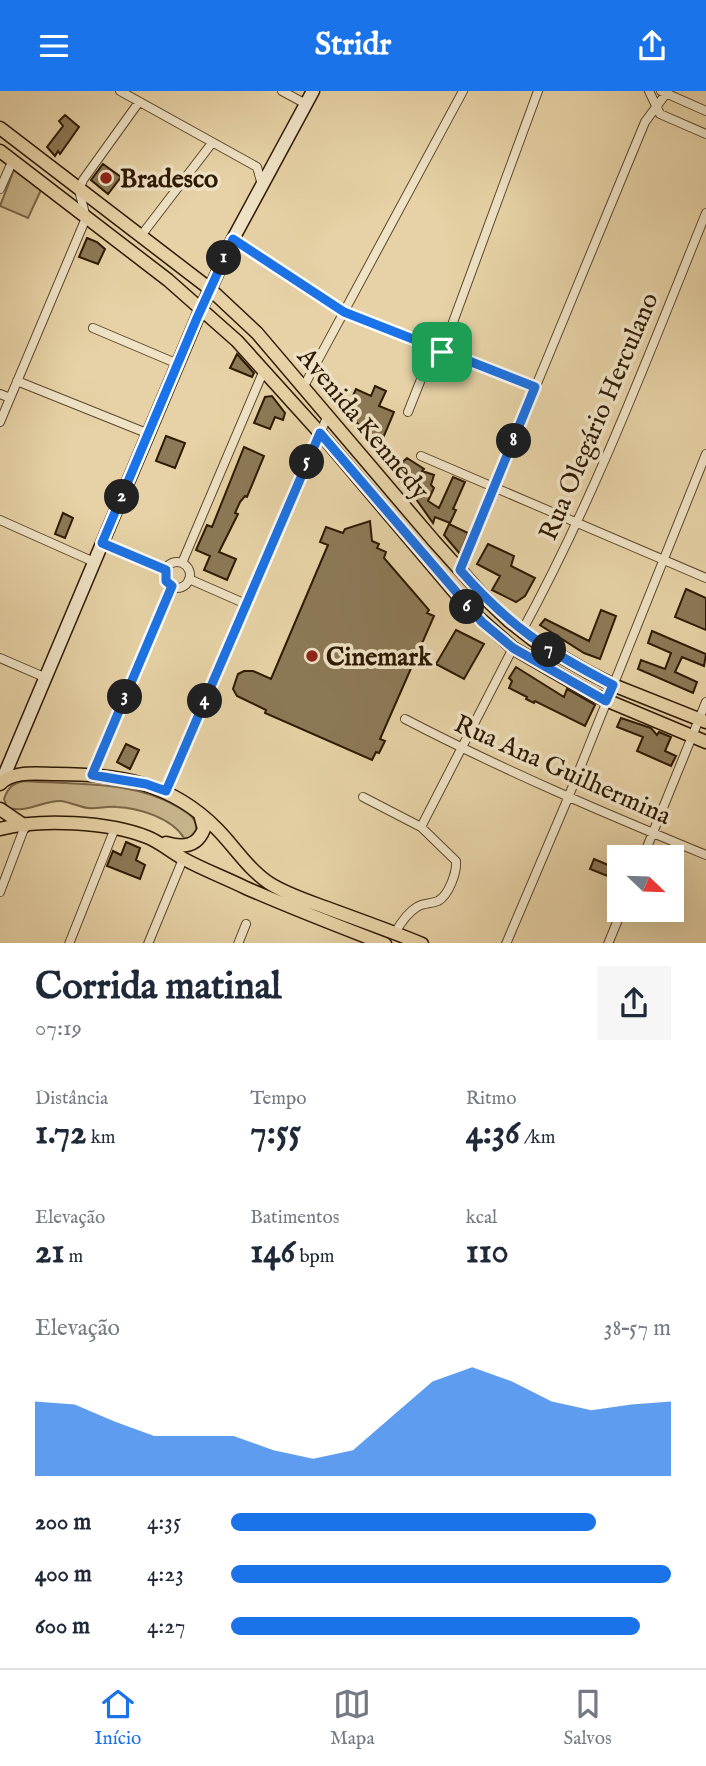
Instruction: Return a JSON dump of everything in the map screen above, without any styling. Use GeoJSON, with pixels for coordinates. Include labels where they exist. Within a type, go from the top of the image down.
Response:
{"type":"FeatureCollection","features":[{"type":"Feature","properties":{"kind":"main road","name":"Avenida Kennedy"},"geometry":{"type":"LineString","coordinates":[[0,128],[210,289],[257,333],[460,570],[487,600],[522,631],[552,652],[613,685],[703,720]]}},
{"type":"Feature","properties":{"kind":"main road","name":"Avenida Kennedy"},"geometry":{"type":"LineString","coordinates":[[0,151],[168,280],[237,341],[320,433],[469,609],[513,648],[606,701],[706,741]]}},
{"type":"Feature","properties":{"kind":"main road"},"geometry":{"type":"LineString","coordinates":[[0,783],[13,776],[30,774],[92,775],[146,784],[166,791],[200,814],[270,883],[303,899],[422,943]]}},
{"type":"Feature","properties":{"kind":"main road"},"geometry":{"type":"LineString","coordinates":[[0,809],[25,826]]}},
{"type":"Feature","properties":{"kind":"main road"},"geometry":{"type":"LineString","coordinates":[[0,829],[77,824],[115,828],[180,846],[193,844],[199,838],[204,829],[200,814]]}},
{"type":"Feature","properties":{"kind":"main road"},"geometry":{"type":"LineString","coordinates":[[155,841],[183,859],[286,906],[385,943]]}},
{"type":"Feature","properties":{"kind":"street"},"geometry":{"type":"LineString","coordinates":[[120,91],[257,167],[274,162]]}},
{"type":"Feature","properties":{"kind":"street"},"geometry":{"type":"LineString","coordinates":[[282,91],[306,104]]}},
{"type":"Feature","properties":{"kind":"street"},"geometry":{"type":"LineString","coordinates":[[0,783],[210,289],[233,239],[313,91]]}},
{"type":"Feature","properties":{"kind":"street"},"geometry":{"type":"LineString","coordinates":[[304,386],[463,91]]}},
{"type":"Feature","properties":{"kind":"street"},"geometry":{"type":"LineString","coordinates":[[408,412],[437,351],[538,91]]}},
{"type":"Feature","properties":{"kind":"street"},"geometry":{"type":"LineString","coordinates":[[649,91],[660,114],[705,133]]}},
{"type":"Feature","properties":{"kind":"street"},"geometry":{"type":"LineString","coordinates":[[460,570],[645,123],[666,92],[706,111]]}},
{"type":"Feature","properties":{"kind":"street"},"geometry":{"type":"LineString","coordinates":[[0,422],[86,218],[79,190],[83,180],[139,102]]}},
{"type":"Feature","properties":{"kind":"street"},"geometry":{"type":"LineString","coordinates":[[140,237],[212,143]]}},
{"type":"Feature","properties":{"kind":"street"},"geometry":{"type":"LineString","coordinates":[[0,189],[13,160]]}},
{"type":"Feature","properties":{"kind":"street"},"geometry":{"type":"LineString","coordinates":[[257,167],[262,185]]}},
{"type":"Feature","properties":{"kind":"street","name":"Rua Olegário Herculano"},"geometry":{"type":"LineString","coordinates":[[522,631],[577,524],[627,409],[706,213]]}},
{"type":"Feature","properties":{"kind":"street"},"geometry":{"type":"LineString","coordinates":[[233,239],[344,312],[437,351],[535,387]]}},
{"type":"Feature","properties":{"kind":"street"},"geometry":{"type":"LineString","coordinates":[[93,328],[178,364]]}},
{"type":"Feature","properties":{"kind":"street"},"geometry":{"type":"LineString","coordinates":[[182,563],[264,370]]}},
{"type":"Feature","properties":{"kind":"street"},"geometry":{"type":"LineString","coordinates":[[17,381],[149,434]]}},
{"type":"Feature","properties":{"kind":"street"},"geometry":{"type":"LineString","coordinates":[[0,394],[10,398]]}},
{"type":"Feature","properties":{"kind":"street"},"geometry":{"type":"LineString","coordinates":[[166,791],[328,415]]}},
{"type":"Feature","properties":{"kind":"street"},"geometry":{"type":"LineString","coordinates":[[506,943],[568,798],[706,454]]}},
{"type":"Feature","properties":{"kind":"street"},"geometry":{"type":"LineString","coordinates":[[421,456],[706,578]]}},
{"type":"Feature","properties":{"kind":"street"},"geometry":{"type":"LineString","coordinates":[[0,520],[94,562]]}},
{"type":"Feature","properties":{"kind":"street"},"geometry":{"type":"LineString","coordinates":[[102,543],[166,570]]}},
{"type":"Feature","properties":{"kind":"street"},"geometry":{"type":"LineString","coordinates":[[182,563],[188,568],[189,579],[180,587],[172,586],[166,581],[166,570],[171,564],[182,563]]}},
{"type":"Feature","properties":{"kind":"street"},"geometry":{"type":"LineString","coordinates":[[189,579],[246,604]]}},
{"type":"Feature","properties":{"kind":"street"},"geometry":{"type":"LineString","coordinates":[[92,775],[172,586]]}},
{"type":"Feature","properties":{"kind":"street"},"geometry":{"type":"LineString","coordinates":[[421,827],[513,648]]}},
{"type":"Feature","properties":{"kind":"street"},"geometry":{"type":"LineString","coordinates":[[0,658],[44,677]]}},
{"type":"Feature","properties":{"kind":"street"},"geometry":{"type":"LineString","coordinates":[[648,845],[692,736],[703,720],[706,702]]}},
{"type":"Feature","properties":{"kind":"street","name":"Rua Ana Guilhermina"},"geometry":{"type":"LineString","coordinates":[[405,719],[462,749],[568,798],[706,855]]}},
{"type":"Feature","properties":{"kind":"street"},"geometry":{"type":"LineString","coordinates":[[16,744],[19,764],[30,774]]}},
{"type":"Feature","properties":{"kind":"street"},"geometry":{"type":"LineString","coordinates":[[363,797],[421,827],[452,855],[457,865],[444,896],[413,910],[395,933]]}},
{"type":"Feature","properties":{"kind":"street"},"geometry":{"type":"LineString","coordinates":[[0,892],[25,826]]}},
{"type":"Feature","properties":{"kind":"street"},"geometry":{"type":"LineString","coordinates":[[69,943],[115,828]]}},
{"type":"Feature","properties":{"kind":"street"},"geometry":{"type":"LineString","coordinates":[[148,943],[183,859]]}},
{"type":"Feature","properties":{"kind":"street"},"geometry":{"type":"LineString","coordinates":[[608,943],[617,922]]}},
{"type":"Feature","properties":{"kind":"street"},"geometry":{"type":"LineString","coordinates":[[238,943],[246,924]]}},
{"type":"Feature","properties":{"kind":"shaded area"},"geometry":{"type":"Polygon","coordinates":[[[14,170],[41,190],[28,218],[0,206],[14,170]]]}},
{"type":"Feature","properties":{"kind":"shaded area"},"geometry":{"type":"Polygon","coordinates":[[[25,781],[103,785],[142,792],[188,813],[195,822],[196,830],[190,838],[184,838],[163,820],[125,808],[88,808],[61,801],[20,809],[7,807],[4,799],[9,789],[14,784],[25,781]]]}},
{"type":"Feature","properties":{"kind":"building"},"geometry":{"type":"Polygon","coordinates":[[[65,115],[79,127],[60,154],[58,151],[55,156],[47,147],[63,126],[59,121],[65,115]]]}},
{"type":"Feature","properties":{"kind":"building","name":"Bradesco"},"geometry":{"type":"Polygon","coordinates":[[[103,164],[121,177],[108,194],[91,180],[103,164]]]}},
{"type":"Feature","properties":{"kind":"building"},"geometry":{"type":"Polygon","coordinates":[[[87,238],[105,249],[98,264],[79,257],[87,238]]]}},
{"type":"Feature","properties":{"kind":"building"},"geometry":{"type":"Polygon","coordinates":[[[237,354],[254,373],[252,377],[230,368],[237,354]]]}},
{"type":"Feature","properties":{"kind":"building"},"geometry":{"type":"Polygon","coordinates":[[[375,386],[386,391],[379,406],[394,412],[381,443],[372,446],[356,430],[359,425],[346,411],[356,389],[371,396],[375,386]]]}},
{"type":"Feature","properties":{"kind":"building"},"geometry":{"type":"Polygon","coordinates":[[[272,396],[285,413],[283,420],[275,417],[270,429],[254,423],[265,397],[272,396]]]}},
{"type":"Feature","properties":{"kind":"building"},"geometry":{"type":"Polygon","coordinates":[[[166,436],[185,443],[175,468],[156,461],[166,436]]]}},
{"type":"Feature","properties":{"kind":"building"},"geometry":{"type":"Polygon","coordinates":[[[244,447],[264,456],[247,497],[240,502],[235,513],[238,514],[219,552],[236,559],[227,580],[204,570],[210,556],[196,550],[207,525],[212,527],[244,447]]]}},
{"type":"Feature","properties":{"kind":"building"},"geometry":{"type":"Polygon","coordinates":[[[407,458],[424,469],[422,471],[434,475],[431,485],[434,488],[428,501],[439,508],[453,477],[465,482],[450,523],[435,517],[433,523],[392,472],[407,458]]]}},
{"type":"Feature","properties":{"kind":"building"},"geometry":{"type":"Polygon","coordinates":[[[63,513],[73,518],[65,538],[55,534],[63,513]]]}},
{"type":"Feature","properties":{"kind":"building"},"geometry":{"type":"Polygon","coordinates":[[[370,521],[372,541],[379,544],[377,548],[386,552],[384,558],[429,610],[427,613],[434,616],[380,739],[385,741],[372,760],[265,713],[266,710],[237,696],[233,689],[238,674],[244,671],[253,671],[271,679],[328,545],[320,542],[326,527],[343,533],[345,529],[370,521]]]}},
{"type":"Feature","properties":{"kind":"building"},"geometry":{"type":"Polygon","coordinates":[[[449,524],[468,533],[460,554],[444,535],[449,524]]]}},
{"type":"Feature","properties":{"kind":"building"},"geometry":{"type":"Polygon","coordinates":[[[488,544],[514,556],[511,566],[535,578],[525,596],[516,602],[492,590],[500,576],[477,564],[488,544]]]}},
{"type":"Feature","properties":{"kind":"building"},"geometry":{"type":"Polygon","coordinates":[[[686,589],[706,598],[706,630],[675,617],[686,589]]]}},
{"type":"Feature","properties":{"kind":"building"},"geometry":{"type":"Polygon","coordinates":[[[601,610],[616,616],[600,659],[584,653],[540,625],[545,619],[589,641],[601,610]]]}},
{"type":"Feature","properties":{"kind":"building"},"geometry":{"type":"Polygon","coordinates":[[[456,630],[484,644],[464,679],[436,664],[456,630]]]}},
{"type":"Feature","properties":{"kind":"building"},"geometry":{"type":"Polygon","coordinates":[[[652,631],[706,654],[704,666],[682,657],[675,672],[697,682],[693,693],[638,669],[641,660],[665,669],[671,653],[648,643],[652,631]]]}},
{"type":"Feature","properties":{"kind":"building"},"geometry":{"type":"Polygon","coordinates":[[[516,667],[564,697],[567,689],[595,705],[585,726],[526,699],[527,697],[509,688],[512,681],[509,678],[516,667]]]}},
{"type":"Feature","properties":{"kind":"building"},"geometry":{"type":"Polygon","coordinates":[[[621,718],[651,728],[657,735],[659,732],[671,737],[665,751],[676,756],[671,766],[637,751],[643,737],[617,727],[621,718]]]}},
{"type":"Feature","properties":{"kind":"building"},"geometry":{"type":"Polygon","coordinates":[[[126,744],[139,750],[130,769],[117,762],[126,744]]]}},
{"type":"Feature","properties":{"kind":"building"},"geometry":{"type":"Polygon","coordinates":[[[126,842],[140,848],[136,860],[145,865],[140,879],[107,866],[113,851],[121,855],[126,842]]]}},
{"type":"Feature","properties":{"kind":"building"},"geometry":{"type":"Polygon","coordinates":[[[594,859],[607,864],[607,876],[590,869],[594,859]]]}},
{"type":"Feature","properties":{"kind":"place","name":"Bradesco"},"geometry":{"type":"Point","coordinates":[106,178]}},
{"type":"Feature","properties":{"kind":"place","name":"Cinemark"},"geometry":{"type":"Point","coordinates":[312,656]}},
{"type":"Feature","properties":{"kind":"route"},"geometry":{"type":"LineString","coordinates":[[233,239],[344,312],[442,352],[535,387],[460,570],[509,621],[552,652],[613,685],[606,701],[513,648],[482,622],[320,433],[166,791],[146,784],[92,775],[172,586],[166,581],[166,570],[102,543],[233,239]]}}]}
